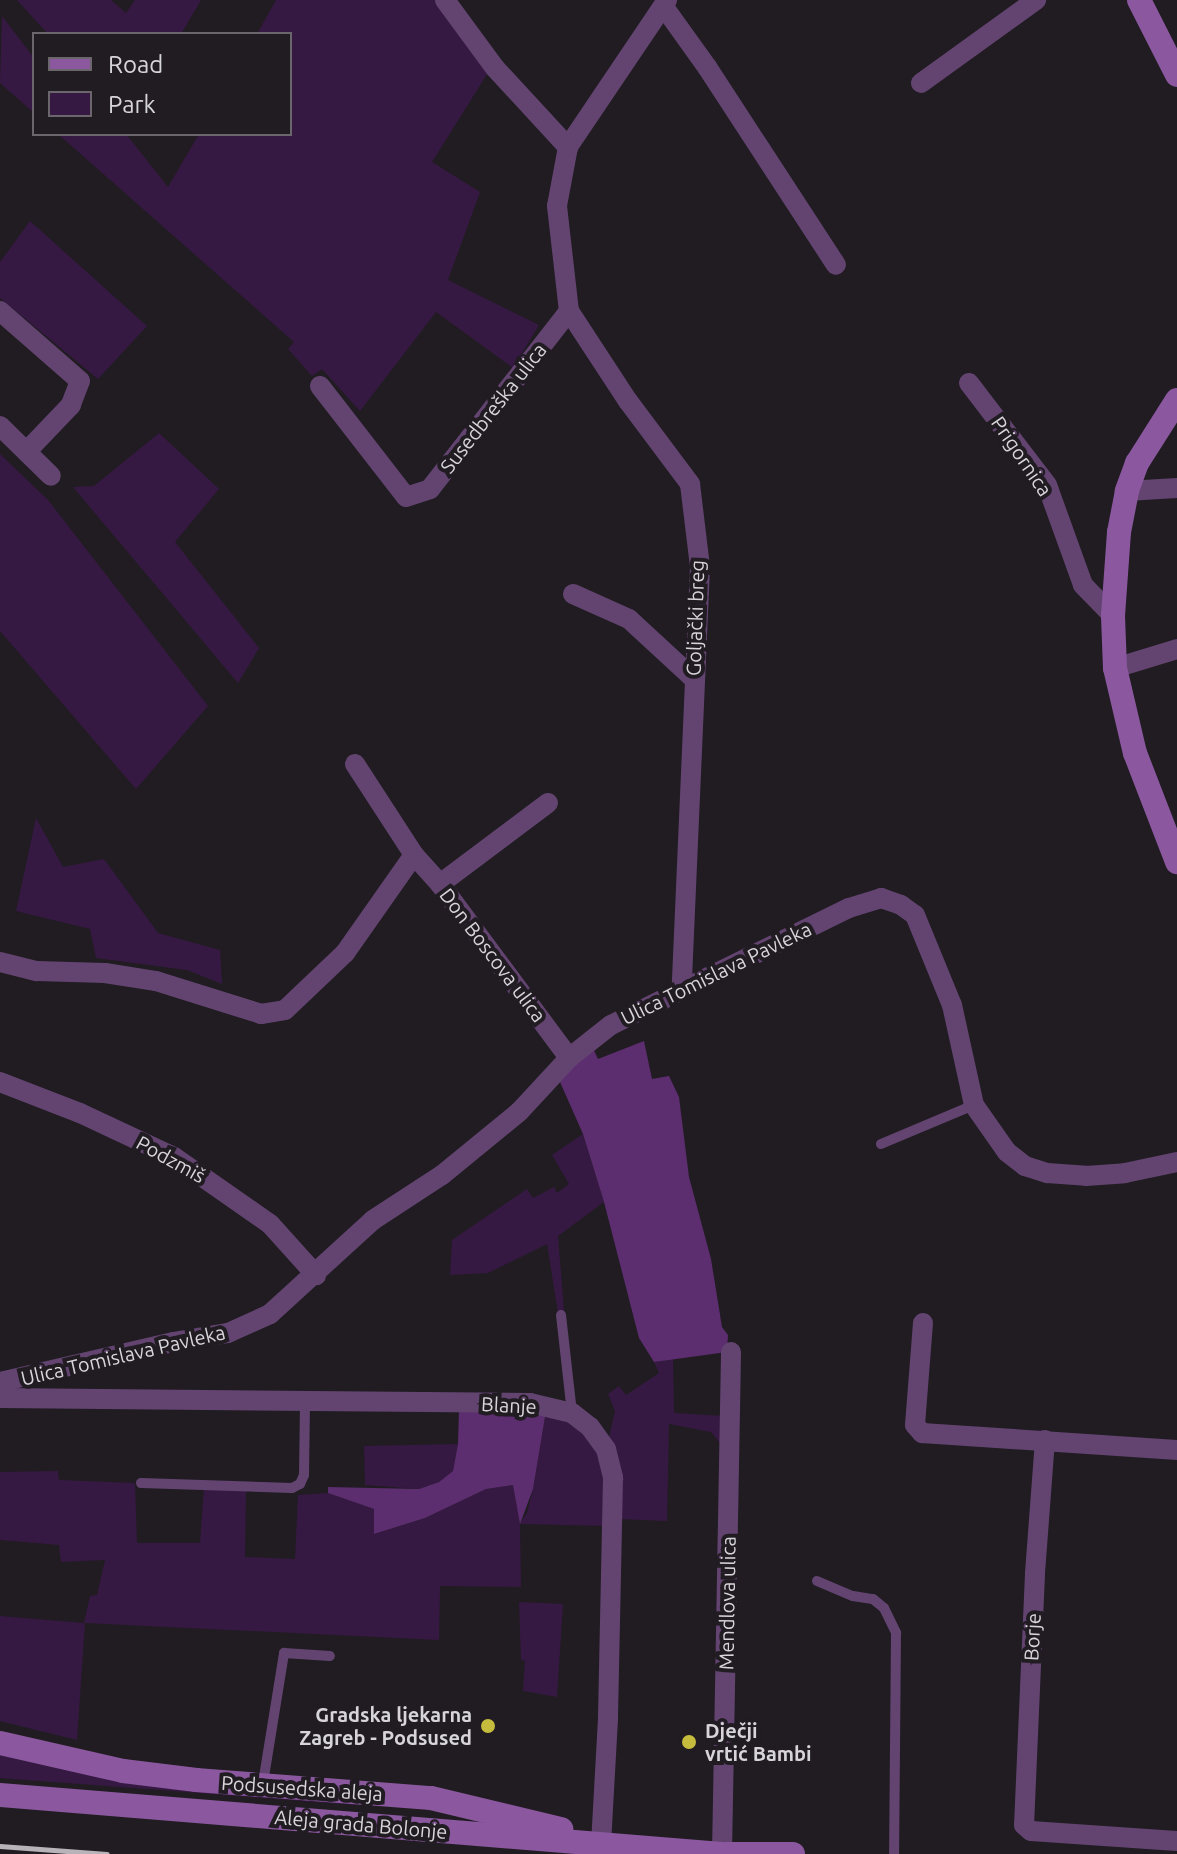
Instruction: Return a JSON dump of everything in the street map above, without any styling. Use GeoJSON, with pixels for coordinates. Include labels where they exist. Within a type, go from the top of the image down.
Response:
{"type":"FeatureCollection","features":[{"type":"Feature","properties":{"kind":"street"},"geometry":{"type":"LineString","coordinates":[[445,0],[495,68],[568,147]]}},
{"type":"Feature","properties":{"kind":"street"},"geometry":{"type":"LineString","coordinates":[[921,83],[1036,0]]}},
{"type":"Feature","properties":{"kind":"street"},"geometry":{"type":"LineString","coordinates":[[1139,0],[1177,75]]}},
{"type":"Feature","properties":{"kind":"street","name":"Goljački breg"},"geometry":{"type":"LineString","coordinates":[[682,987],[700,567],[690,484],[628,401],[569,311],[557,206],[568,147],[665,4],[836,265]]}},
{"type":"Feature","properties":{"kind":"street"},"geometry":{"type":"LineString","coordinates":[[0,311],[80,381],[71,405],[27,451]]}},
{"type":"Feature","properties":{"kind":"street","name":"Susedbreška ulica"},"geometry":{"type":"LineString","coordinates":[[320,386],[406,497],[430,489],[569,311]]}},
{"type":"Feature","properties":{"kind":"street","name":"Prigornica"},"geometry":{"type":"LineString","coordinates":[[969,383],[1047,485],[1083,585],[1113,616]]}},
{"type":"Feature","properties":{"kind":"street"},"geometry":{"type":"LineString","coordinates":[[1177,400],[1137,463],[1127,491],[1119,532],[1113,616],[1115,668],[1135,753],[1177,862]]}},
{"type":"Feature","properties":{"kind":"street"},"geometry":{"type":"LineString","coordinates":[[0,426],[51,476]]}},
{"type":"Feature","properties":{"kind":"street"},"geometry":{"type":"LineString","coordinates":[[1127,491],[1177,488]]}},
{"type":"Feature","properties":{"kind":"street"},"geometry":{"type":"LineString","coordinates":[[573,594],[629,619],[693,678]]}},
{"type":"Feature","properties":{"kind":"street"},"geometry":{"type":"LineString","coordinates":[[1115,668],[1177,649]]}},
{"type":"Feature","properties":{"kind":"street","name":"Don Boscova ulica"},"geometry":{"type":"LineString","coordinates":[[355,764],[414,855],[440,884],[569,1058]]}},
{"type":"Feature","properties":{"kind":"street"},"geometry":{"type":"LineString","coordinates":[[440,884],[548,803]]}},
{"type":"Feature","properties":{"kind":"street"},"geometry":{"type":"LineString","coordinates":[[0,962],[37,971],[105,973],[156,981],[261,1014],[285,1010],[345,953],[414,855]]}},
{"type":"Feature","properties":{"kind":"street","name":"Ulica Tomislava Pavleka"},"geometry":{"type":"LineString","coordinates":[[0,1382],[173,1342],[228,1333],[270,1314],[373,1220],[442,1175],[519,1112],[569,1058],[611,1025],[682,987],[849,908],[881,898],[901,905],[915,915],[952,1005],[974,1105],[1007,1152],[1025,1166],[1047,1173],[1086,1176],[1125,1173],[1177,1162]]}},
{"type":"Feature","properties":{"kind":"street","name":"Podzmiš"},"geometry":{"type":"LineString","coordinates":[[0,1082],[80,1113],[174,1157],[270,1224],[316,1275]]}},
{"type":"Feature","properties":{"kind":"street"},"geometry":{"type":"LineString","coordinates":[[923,1323],[915,1425],[922,1433],[1177,1450]]}},
{"type":"Feature","properties":{"kind":"street","name":"Mendlova ulica"},"geometry":{"type":"LineString","coordinates":[[724,1854],[731,1352]]}},
{"type":"Feature","properties":{"kind":"street","name":"Blanje"},"geometry":{"type":"LineString","coordinates":[[0,1398],[530,1403],[572,1413]]}},
{"type":"Feature","properties":{"kind":"street"},"geometry":{"type":"LineString","coordinates":[[572,1413],[590,1427],[606,1449],[613,1478],[608,1719],[601,1843]]}},
{"type":"Feature","properties":{"kind":"street","name":"Borje"},"geometry":{"type":"LineString","coordinates":[[1045,1440],[1035,1574],[1024,1821],[1031,1831],[1177,1841]]}},
{"type":"Feature","properties":{"kind":"street","name":"Podsusedska aleja"},"geometry":{"type":"LineString","coordinates":[[0,1743],[123,1771],[390,1794],[473,1806],[538,1822],[601,1843]]}},
{"type":"Feature","properties":{"kind":"street","name":"Aleja grada Bolonje"},"geometry":{"type":"LineString","coordinates":[[0,1795],[724,1854],[793,1854]]}},
{"type":"Feature","properties":{"kind":"lane"},"geometry":{"type":"LineString","coordinates":[[881,1144],[974,1105]]}},
{"type":"Feature","properties":{"kind":"lane"},"geometry":{"type":"LineString","coordinates":[[561,1315],[572,1413]]}},
{"type":"Feature","properties":{"kind":"lane"},"geometry":{"type":"LineString","coordinates":[[141,1483],[292,1488],[300,1484],[304,1475],[305,1403]]}},
{"type":"Feature","properties":{"kind":"lane"},"geometry":{"type":"LineString","coordinates":[[817,1581],[853,1596],[873,1599],[884,1608],[896,1633],[894,1854]]}},
{"type":"Feature","properties":{"kind":"lane"},"geometry":{"type":"LineString","coordinates":[[262,1785],[284,1653],[330,1656]]}},
{"type":"Feature","properties":{"kind":"green space"},"geometry":{"type":"Polygon","coordinates":[[[17,0],[111,0],[126,13],[135,0],[201,0],[182,32],[46,32],[17,0]]]}},
{"type":"Feature","properties":{"kind":"green space"},"geometry":{"type":"Polygon","coordinates":[[[276,0],[437,0],[489,71],[432,162],[480,192],[448,280],[539,325],[513,368],[436,312],[360,411],[322,369],[312,376],[288,349],[294,342],[60,136],[128,136],[168,187],[198,136],[292,136],[292,32],[258,32],[276,0]]]}},
{"type":"Feature","properties":{"kind":"green space"},"geometry":{"type":"Polygon","coordinates":[[[2,16],[32,55],[32,111],[0,83],[2,16]]]}},
{"type":"Feature","properties":{"kind":"green space"},"geometry":{"type":"Polygon","coordinates":[[[30,221],[147,326],[98,379],[0,298],[0,262],[30,221]]]}},
{"type":"Feature","properties":{"kind":"green space"},"geometry":{"type":"Polygon","coordinates":[[[159,433],[219,489],[175,542],[259,648],[238,683],[73,487],[94,486],[159,433]]]}},
{"type":"Feature","properties":{"kind":"green space"},"geometry":{"type":"Polygon","coordinates":[[[0,454],[48,500],[208,706],[136,789],[0,631],[0,454]]]}},
{"type":"Feature","properties":{"kind":"green space"},"geometry":{"type":"Polygon","coordinates":[[[36,818],[63,867],[104,859],[158,933],[220,950],[222,984],[187,970],[96,958],[90,929],[16,911],[36,818]]]}},
{"type":"Feature","properties":{"kind":"green space"},"geometry":{"type":"Polygon","coordinates":[[[583,1134],[604,1202],[558,1236],[564,1311],[558,1313],[547,1244],[488,1273],[450,1275],[452,1240],[527,1189],[533,1198],[554,1187],[557,1193],[569,1184],[552,1155],[583,1134]]]}},
{"type":"Feature","properties":{"kind":"green space"},"geometry":{"type":"Polygon","coordinates":[[[673,1358],[674,1413],[724,1416],[720,1443],[711,1432],[669,1424],[667,1521],[619,1519],[609,1437],[615,1411],[608,1394],[619,1386],[626,1395],[659,1373],[654,1362],[673,1358]]]}},
{"type":"Feature","properties":{"kind":"green space"},"geometry":{"type":"Polygon","coordinates":[[[546,1411],[572,1420],[604,1460],[607,1526],[520,1524],[521,1587],[440,1586],[439,1640],[85,1623],[77,1740],[0,1721],[0,1616],[84,1623],[90,1596],[97,1595],[105,1560],[61,1562],[59,1545],[0,1540],[0,1472],[58,1471],[59,1480],[135,1483],[137,1543],[200,1543],[204,1488],[246,1490],[245,1557],[295,1559],[298,1495],[328,1493],[374,1509],[374,1534],[425,1518],[486,1489],[514,1485],[520,1523],[527,1513],[533,1489],[546,1411]]]}},
{"type":"Feature","properties":{"kind":"green space"},"geometry":{"type":"Polygon","coordinates":[[[458,1444],[453,1471],[439,1482],[419,1489],[365,1485],[364,1446],[458,1444]]]}},
{"type":"Feature","properties":{"kind":"green space"},"geometry":{"type":"Polygon","coordinates":[[[519,1602],[563,1604],[557,1697],[523,1691],[525,1661],[521,1660],[519,1602]]]}},
{"type":"Feature","properties":{"kind":"green space"},"geometry":{"type":"Polygon","coordinates":[[[0,1751],[357,1802],[357,1805],[0,1778],[0,1751]]]}},
{"type":"Feature","properties":{"kind":"shaded area"},"geometry":{"type":"Polygon","coordinates":[[[644,1041],[652,1079],[669,1076],[679,1097],[689,1177],[711,1259],[722,1327],[728,1335],[727,1352],[654,1362],[639,1338],[604,1202],[583,1134],[560,1082],[591,1044],[598,1059],[644,1041]]]}},
{"type":"Feature","properties":{"kind":"shaded area"},"geometry":{"type":"Polygon","coordinates":[[[459,1408],[546,1411],[533,1489],[520,1524],[513,1485],[486,1489],[425,1518],[374,1534],[374,1509],[328,1493],[328,1487],[419,1489],[439,1482],[453,1471],[458,1444],[459,1408]]]}},
{"type":"Feature","properties":{"kind":"railway"},"geometry":{"type":"LineString","coordinates":[[0,1846],[107,1854]]}},
{"type":"Feature","properties":{"kind":"place","name":"Gradska ljekarna Zagreb - Podsused"},"geometry":{"type":"Point","coordinates":[488,1726]}},
{"type":"Feature","properties":{"kind":"place","name":"Dječji vrtić Bambi"},"geometry":{"type":"Point","coordinates":[689,1742]}}]}
